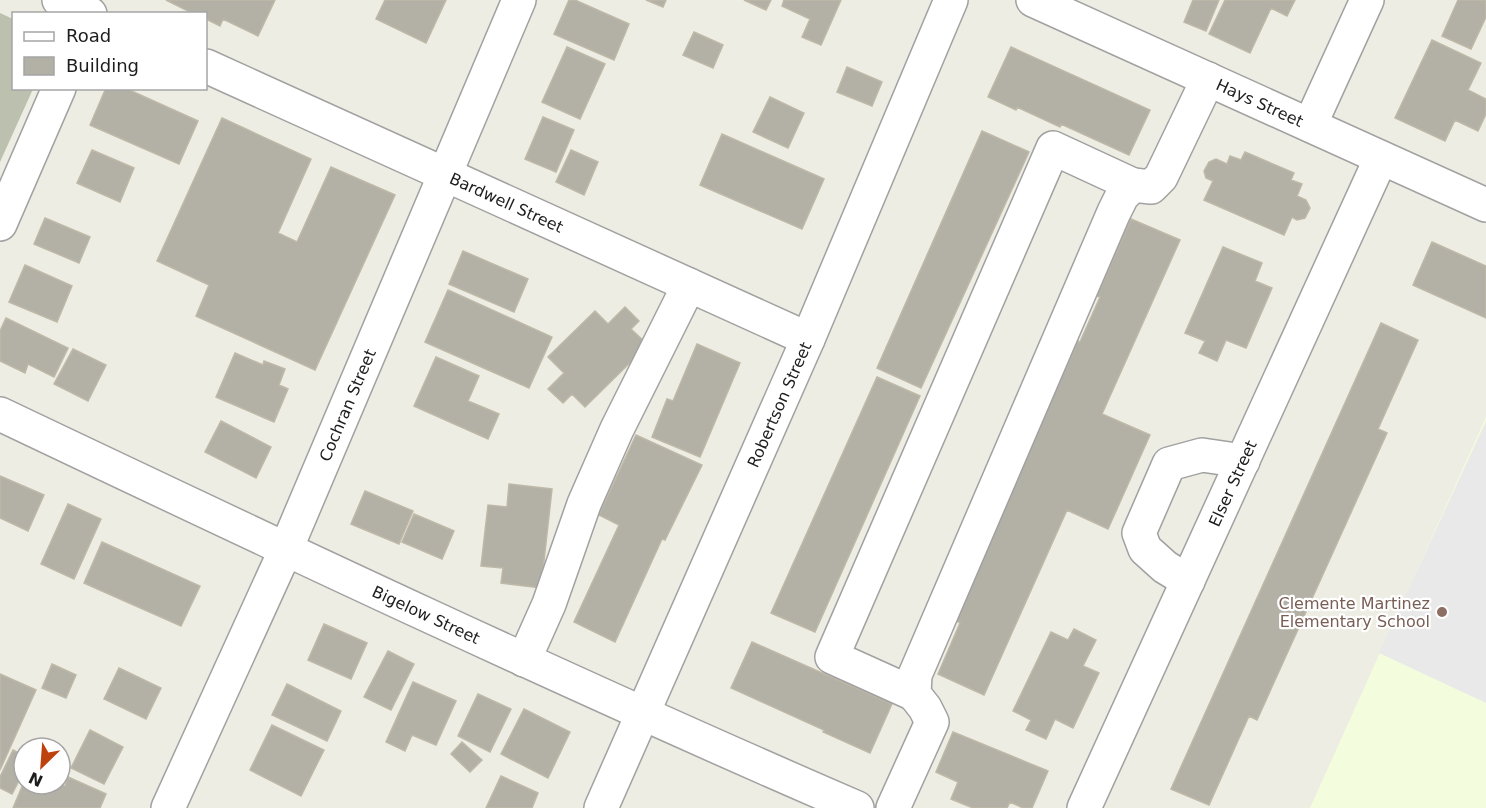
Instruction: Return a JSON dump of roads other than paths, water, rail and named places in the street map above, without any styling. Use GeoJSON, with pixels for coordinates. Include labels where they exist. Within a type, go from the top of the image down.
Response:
{"type":"FeatureCollection","features":[{"type":"Feature","properties":{"kind":"street"},"geometry":{"type":"LineString","coordinates":[[59,0],[86,12]]}},
{"type":"Feature","properties":{"kind":"street","name":"Cochran Street"},"geometry":{"type":"LineString","coordinates":[[168,808],[286,549],[519,0]]}},
{"type":"Feature","properties":{"kind":"street","name":"Robertson Street"},"geometry":{"type":"LineString","coordinates":[[601,808],[808,339],[951,0]]}},
{"type":"Feature","properties":{"kind":"street","name":"Hays Street"},"geometry":{"type":"LineString","coordinates":[[1033,0],[1486,205]]}},
{"type":"Feature","properties":{"kind":"street"},"geometry":{"type":"LineString","coordinates":[[1310,125],[1366,0]]}},
{"type":"Feature","properties":{"kind":"street","name":"Bardwell Street"},"geometry":{"type":"LineString","coordinates":[[207,66],[808,339]]}},
{"type":"Feature","properties":{"kind":"street"},"geometry":{"type":"LineString","coordinates":[[893,808],[932,722],[914,694],[832,657],[1053,148],[1133,185],[1151,187],[1161,177],[1208,79]]}},
{"type":"Feature","properties":{"kind":"street"},"geometry":{"type":"LineString","coordinates":[[0,224],[58,90]]}},
{"type":"Feature","properties":{"kind":"street","name":"Elser Street"},"geometry":{"type":"LineString","coordinates":[[1084,808],[1381,158]]}},
{"type":"Feature","properties":{"kind":"street"},"geometry":{"type":"LineString","coordinates":[[914,694],[915,675],[1114,212],[1122,196],[1133,185]]}},
{"type":"Feature","properties":{"kind":"street"},"geometry":{"type":"LineString","coordinates":[[524,660],[549,604],[584,504],[616,429],[689,285]]}},
{"type":"Feature","properties":{"kind":"street","name":"Bigelow Street"},"geometry":{"type":"LineString","coordinates":[[0,414],[524,660],[857,808]]}},
{"type":"Feature","properties":{"kind":"street"},"geometry":{"type":"LineString","coordinates":[[1188,581],[1165,567],[1145,549],[1139,533],[1169,464],[1202,455],[1242,461]]}},
{"type":"Feature","properties":{"kind":"place","name":"Clemente Martinez Elementary School"},"geometry":{"type":"Point","coordinates":[1442,612]}}]}
